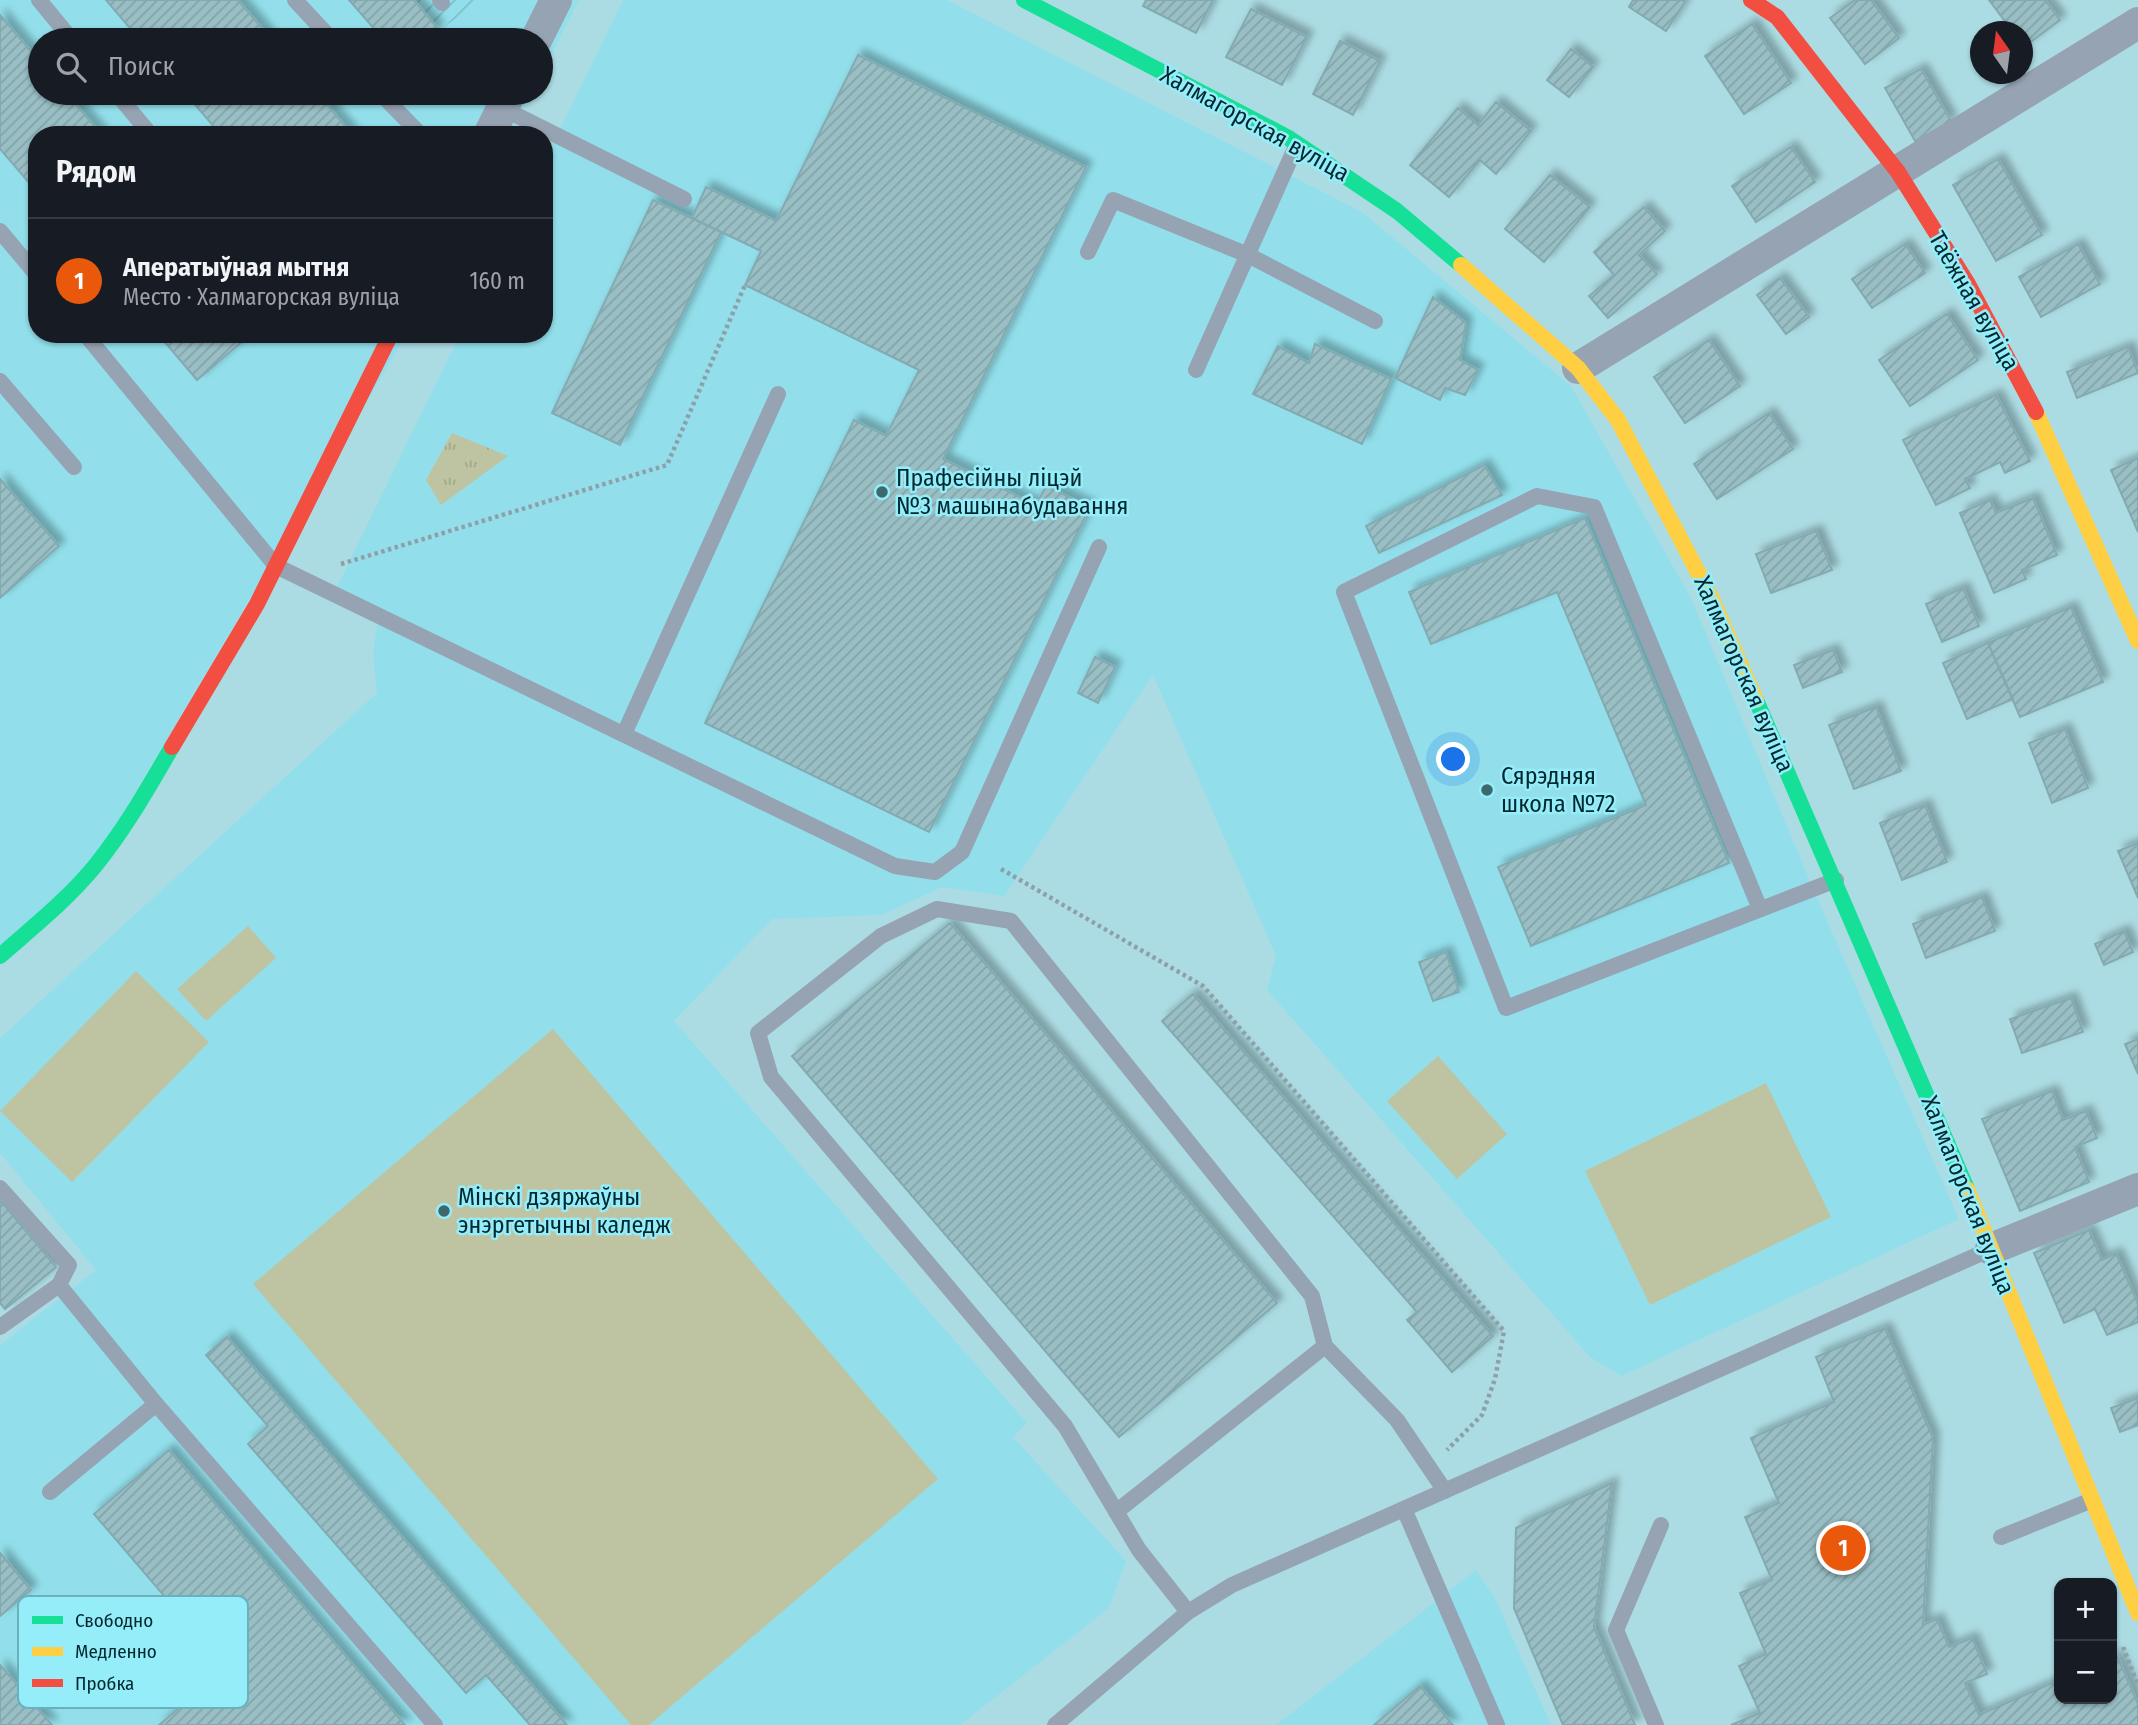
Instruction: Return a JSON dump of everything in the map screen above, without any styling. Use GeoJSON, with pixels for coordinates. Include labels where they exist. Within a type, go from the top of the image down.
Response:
{"type":"FeatureCollection","features":[{"type":"Feature","properties":{"kind":"street","name":"Халмагорская вуліца"},"geometry":{"type":"LineString","coordinates":[[1024,0],[1297,144],[1396,211],[1578,368],[1618,420],[1711,597],[1836,880],[1991,1249],[2138,1613]]}},
{"type":"Feature","properties":{"kind":"street","name":"Таёжная вуліца"},"geometry":{"type":"LineString","coordinates":[[1751,0],[1777,18],[1897,170],[1984,311],[2094,533],[2138,642]]}},
{"type":"Feature","properties":{"kind":"street"},"geometry":{"type":"LineString","coordinates":[[542,28],[554,1]]}},
{"type":"Feature","properties":{"kind":"street"},"geometry":{"type":"LineString","coordinates":[[1578,368],[2138,23]]}},
{"type":"Feature","properties":{"kind":"street"},"geometry":{"type":"LineString","coordinates":[[0,956],[55,908],[94,867],[125,826],[257,604],[387,343]]}},
{"type":"Feature","properties":{"kind":"street"},"geometry":{"type":"LineString","coordinates":[[1991,1249],[2138,1189]]}},
{"type":"Feature","properties":{"kind":"lane"},"geometry":{"type":"LineString","coordinates":[[39,0],[62,28]]}},
{"type":"Feature","properties":{"kind":"lane"},"geometry":{"type":"LineString","coordinates":[[295,0],[321,28]]}},
{"type":"Feature","properties":{"kind":"lane"},"geometry":{"type":"LineString","coordinates":[[126,105],[144,126]]}},
{"type":"Feature","properties":{"kind":"lane"},"geometry":{"type":"LineString","coordinates":[[392,105],[412,126]]}},
{"type":"Feature","properties":{"kind":"lane"},"geometry":{"type":"LineString","coordinates":[[500,112],[530,126]]}},
{"type":"Feature","properties":{"kind":"lane"},"geometry":{"type":"LineString","coordinates":[[553,137],[684,199]]}},
{"type":"Feature","properties":{"kind":"lane"},"geometry":{"type":"LineString","coordinates":[[1196,370],[1297,144]]}},
{"type":"Feature","properties":{"kind":"lane"},"geometry":{"type":"LineString","coordinates":[[1088,252],[1114,200],[1248,255],[1375,321]]}},
{"type":"Feature","properties":{"kind":"lane"},"geometry":{"type":"LineString","coordinates":[[0,231],[28,264]]}},
{"type":"Feature","properties":{"kind":"lane"},"geometry":{"type":"LineString","coordinates":[[92,343],[276,566],[895,866],[935,872],[962,852],[1099,547]]}},
{"type":"Feature","properties":{"kind":"lane"},"geometry":{"type":"LineString","coordinates":[[0,381],[74,467]]}},
{"type":"Feature","properties":{"kind":"lane"},"geometry":{"type":"LineString","coordinates":[[624,734],[778,394]]}},
{"type":"Feature","properties":{"kind":"lane"},"geometry":{"type":"LineString","coordinates":[[1760,909],[1594,506],[1537,496],[1344,592],[1506,1008],[1836,880]]}},
{"type":"Feature","properties":{"kind":"lane"},"geometry":{"type":"LineString","coordinates":[[1188,1612],[1139,1550],[1065,1426],[771,1077],[758,1032],[881,936],[937,909],[1011,921],[1312,1296],[1325,1346],[1397,1420],[1445,1492]]}},
{"type":"Feature","properties":{"kind":"lane"},"geometry":{"type":"LineString","coordinates":[[0,1188],[69,1265],[60,1284],[0,1327]]}},
{"type":"Feature","properties":{"kind":"lane"},"geometry":{"type":"LineString","coordinates":[[1055,1725],[1188,1612],[1232,1585],[1991,1249]]}},
{"type":"Feature","properties":{"kind":"lane"},"geometry":{"type":"LineString","coordinates":[[60,1284],[156,1404],[435,1725]]}},
{"type":"Feature","properties":{"kind":"lane"},"geometry":{"type":"LineString","coordinates":[[1116,1512],[1325,1346]]}},
{"type":"Feature","properties":{"kind":"lane"},"geometry":{"type":"LineString","coordinates":[[50,1492],[156,1404]]}},
{"type":"Feature","properties":{"kind":"lane"},"geometry":{"type":"LineString","coordinates":[[2001,1537],[2092,1500]]}},
{"type":"Feature","properties":{"kind":"lane"},"geometry":{"type":"LineString","coordinates":[[1404,1509],[1497,1725]]}},
{"type":"Feature","properties":{"kind":"lane"},"geometry":{"type":"LineString","coordinates":[[1656,1725],[1616,1630],[1661,1525]]}},
{"type":"Feature","properties":{"kind":"path"},"geometry":{"type":"LineString","coordinates":[[341,564],[667,465],[745,285]]}},
{"type":"Feature","properties":{"kind":"path"},"geometry":{"type":"LineString","coordinates":[[1001,869],[1203,986],[1504,1331],[1495,1379],[1482,1415],[1430,1469]]}},
{"type":"Feature","properties":{"kind":"shaded area"},"geometry":{"type":"Polygon","coordinates":[[[0,0],[579,0],[553,51],[553,28],[28,28],[28,105],[525,105],[514,126],[28,126],[28,343],[402,343],[86,875],[0,954],[0,0]]]}},
{"type":"Feature","properties":{"kind":"shaded area"},"geometry":{"type":"Polygon","coordinates":[[[350,0],[483,0],[442,28],[374,28],[350,0]]]}},
{"type":"Feature","properties":{"kind":"shaded area"},"geometry":{"type":"Polygon","coordinates":[[[623,0],[947,0],[1362,212],[1571,386],[1691,598],[1820,905],[1959,1219],[1621,1376],[1590,1357],[1267,990],[1276,956],[1153,675],[1004,896],[942,887],[882,915],[772,919],[674,1021],[1027,1423],[1013,1437],[1126,1561],[1109,1608],[960,1725],[0,1725],[0,1345],[96,1270],[0,1153],[0,1038],[377,693],[373,655],[378,617],[332,597],[456,343],[553,343],[553,144],[623,0]]]}},
{"type":"Feature","properties":{"kind":"shaded area"},"geometry":{"type":"Polygon","coordinates":[[[1476,1570],[1496,1600],[1551,1725],[1276,1725],[1476,1570]]]}},
{"type":"Feature","properties":{"kind":"green space"},"geometry":{"type":"Polygon","coordinates":[[[452,433],[508,456],[441,505],[426,480],[452,433]]]}},
{"type":"Feature","properties":{"kind":"green space"},"geometry":{"type":"Polygon","coordinates":[[[248,926],[276,958],[206,1021],[177,989],[248,926]]]}},
{"type":"Feature","properties":{"kind":"green space"},"geometry":{"type":"Polygon","coordinates":[[[136,971],[209,1042],[72,1182],[0,1111],[136,971]]]}},
{"type":"Feature","properties":{"kind":"green space"},"geometry":{"type":"Polygon","coordinates":[[[553,1029],[938,1479],[649,1725],[631,1725],[253,1284],[553,1029]]]}},
{"type":"Feature","properties":{"kind":"green space"},"geometry":{"type":"Polygon","coordinates":[[[1438,1056],[1507,1134],[1457,1179],[1387,1101],[1438,1056]]]}},
{"type":"Feature","properties":{"kind":"green space"},"geometry":{"type":"Polygon","coordinates":[[[1766,1083],[1831,1217],[1650,1305],[1585,1171],[1766,1083]]]}},
{"type":"Feature","properties":{"kind":"building"},"geometry":{"type":"Polygon","coordinates":[[[106,0],[238,0],[262,28],[130,28],[106,0]]]}},
{"type":"Feature","properties":{"kind":"building"},"geometry":{"type":"Polygon","coordinates":[[[349,0],[414,0],[437,28],[374,28],[349,0]]]}},
{"type":"Feature","properties":{"kind":"building"},"geometry":{"type":"Polygon","coordinates":[[[1146,0],[1213,0],[1196,33],[1143,6],[1146,0]]]}},
{"type":"Feature","properties":{"kind":"building"},"geometry":{"type":"Polygon","coordinates":[[[1633,0],[1685,2],[1666,31],[1629,7],[1633,0]]]}},
{"type":"Feature","properties":{"kind":"building"},"geometry":{"type":"Polygon","coordinates":[[[1855,0],[1871,0],[1899,38],[1865,64],[1830,18],[1855,0]]]}},
{"type":"Feature","properties":{"kind":"building"},"geometry":{"type":"Polygon","coordinates":[[[1989,0],[2045,0],[2060,20],[2033,40],[2033,21],[2005,21],[1989,0]]]}},
{"type":"Feature","properties":{"kind":"building"},"geometry":{"type":"Polygon","coordinates":[[[1251,9],[1307,37],[1282,85],[1226,57],[1251,9]]]}},
{"type":"Feature","properties":{"kind":"building"},"geometry":{"type":"Polygon","coordinates":[[[0,15],[28,48],[28,105],[76,105],[94,126],[28,126],[28,182],[0,149],[0,15]]]}},
{"type":"Feature","properties":{"kind":"building"},"geometry":{"type":"Polygon","coordinates":[[[1752,24],[1791,83],[1744,114],[1705,56],[1752,24]]]}},
{"type":"Feature","properties":{"kind":"building"},"geometry":{"type":"Polygon","coordinates":[[[1340,41],[1380,61],[1353,115],[1313,94],[1340,41]]]}},
{"type":"Feature","properties":{"kind":"building"},"geometry":{"type":"Polygon","coordinates":[[[1571,49],[1593,67],[1569,97],[1547,80],[1571,49]]]}},
{"type":"Feature","properties":{"kind":"building"},"geometry":{"type":"Polygon","coordinates":[[[858,55],[1086,167],[943,459],[1036,505],[1046,486],[1090,507],[929,832],[705,723],[854,420],[886,436],[919,370],[745,285],[761,251],[692,218],[706,187],[776,221],[858,55]]]}},
{"type":"Feature","properties":{"kind":"building"},"geometry":{"type":"Polygon","coordinates":[[[1921,69],[1951,121],[1915,141],[1885,88],[1921,69]]]}},
{"type":"Feature","properties":{"kind":"building"},"geometry":{"type":"Polygon","coordinates":[[[1496,102],[1531,131],[1496,174],[1480,160],[1449,197],[1410,165],[1458,108],[1478,125],[1496,102]]]}},
{"type":"Feature","properties":{"kind":"building"},"geometry":{"type":"Polygon","coordinates":[[[195,105],[327,105],[345,126],[213,126],[195,105]]]}},
{"type":"Feature","properties":{"kind":"building"},"geometry":{"type":"Polygon","coordinates":[[[1791,147],[1815,182],[1756,222],[1732,186],[1791,147]]]}},
{"type":"Feature","properties":{"kind":"building"},"geometry":{"type":"Polygon","coordinates":[[[1998,159],[2042,235],[1996,261],[1953,185],[1998,159]]]}},
{"type":"Feature","properties":{"kind":"building"},"geometry":{"type":"Polygon","coordinates":[[[1550,175],[1590,207],[1544,262],[1505,229],[1550,175]]]}},
{"type":"Feature","properties":{"kind":"building"},"geometry":{"type":"Polygon","coordinates":[[[653,200],[721,232],[620,445],[552,413],[653,200]]]}},
{"type":"Feature","properties":{"kind":"building"},"geometry":{"type":"Polygon","coordinates":[[[1644,207],[1665,231],[1639,255],[1657,274],[1608,318],[1589,296],[1614,275],[1594,252],[1644,207]]]}},
{"type":"Feature","properties":{"kind":"building"},"geometry":{"type":"Polygon","coordinates":[[[1905,244],[1925,273],[1872,308],[1852,279],[1905,244]]]}},
{"type":"Feature","properties":{"kind":"building"},"geometry":{"type":"Polygon","coordinates":[[[2078,244],[2100,284],[2041,317],[2019,277],[2078,244]]]}},
{"type":"Feature","properties":{"kind":"building"},"geometry":{"type":"Polygon","coordinates":[[[1780,278],[1809,317],[1786,334],[1757,295],[1780,278]]]}},
{"type":"Feature","properties":{"kind":"building"},"geometry":{"type":"Polygon","coordinates":[[[1433,297],[1466,323],[1460,360],[1478,370],[1465,395],[1445,388],[1440,400],[1395,378],[1433,297]]]}},
{"type":"Feature","properties":{"kind":"building"},"geometry":{"type":"Polygon","coordinates":[[[1947,314],[1978,360],[1910,406],[1879,360],[1947,314]]]}},
{"type":"Feature","properties":{"kind":"building"},"geometry":{"type":"Polygon","coordinates":[[[1709,340],[1740,386],[1685,423],[1654,377],[1709,340]]]}},
{"type":"Feature","properties":{"kind":"building"},"geometry":{"type":"Polygon","coordinates":[[[166,343],[240,343],[197,380],[166,343]]]}},
{"type":"Feature","properties":{"kind":"building"},"geometry":{"type":"Polygon","coordinates":[[[1315,344],[1391,379],[1362,444],[1253,394],[1278,346],[1309,363],[1315,344]]]}},
{"type":"Feature","properties":{"kind":"building"},"geometry":{"type":"Polygon","coordinates":[[[2128,347],[2138,373],[2077,398],[2067,372],[2128,347]]]}},
{"type":"Feature","properties":{"kind":"building"},"geometry":{"type":"Polygon","coordinates":[[[1996,395],[2030,461],[2005,473],[2000,462],[1965,479],[1970,488],[1936,505],[1903,440],[1996,395]]]}},
{"type":"Feature","properties":{"kind":"building"},"geometry":{"type":"Polygon","coordinates":[[[1769,413],[1793,449],[1717,499],[1694,464],[1769,413]]]}},
{"type":"Feature","properties":{"kind":"building"},"geometry":{"type":"Polygon","coordinates":[[[2138,458],[2138,532],[2111,470],[2138,458]]]}},
{"type":"Feature","properties":{"kind":"building"},"geometry":{"type":"Polygon","coordinates":[[[1484,465],[1502,495],[1379,553],[1366,526],[1484,465]]]}},
{"type":"Feature","properties":{"kind":"building"},"geometry":{"type":"Polygon","coordinates":[[[0,479],[59,546],[0,598],[0,479]]]}},
{"type":"Feature","properties":{"kind":"building"},"geometry":{"type":"Polygon","coordinates":[[[2033,498],[2057,555],[2022,570],[2026,579],[1994,593],[1960,513],[1990,500],[1996,513],[2033,498]]]}},
{"type":"Feature","properties":{"kind":"building"},"geometry":{"type":"Polygon","coordinates":[[[1585,518],[1729,863],[1531,946],[1498,867],[1646,805],[1557,592],[1431,644],[1409,592],[1585,518]]]}},
{"type":"Feature","properties":{"kind":"building"},"geometry":{"type":"Polygon","coordinates":[[[1816,531],[1832,570],[1771,593],[1756,554],[1816,531]]]}},
{"type":"Feature","properties":{"kind":"building"},"geometry":{"type":"Polygon","coordinates":[[[1963,588],[1979,626],[1942,642],[1926,604],[1963,588]]]}},
{"type":"Feature","properties":{"kind":"building"},"geometry":{"type":"Polygon","coordinates":[[[2071,607],[2103,682],[2020,717],[1988,643],[2071,607]]]}},
{"type":"Feature","properties":{"kind":"building"},"geometry":{"type":"Polygon","coordinates":[[[1988,643],[2013,699],[1967,719],[1943,663],[1988,643]]]}},
{"type":"Feature","properties":{"kind":"building"},"geometry":{"type":"Polygon","coordinates":[[[1833,650],[1842,672],[1803,688],[1794,665],[1833,650]]]}},
{"type":"Feature","properties":{"kind":"building"},"geometry":{"type":"Polygon","coordinates":[[[1095,657],[1115,667],[1098,703],[1078,693],[1095,657]]]}},
{"type":"Feature","properties":{"kind":"building"},"geometry":{"type":"Polygon","coordinates":[[[1876,707],[1901,771],[1854,789],[1829,725],[1876,707]]]}},
{"type":"Feature","properties":{"kind":"building"},"geometry":{"type":"Polygon","coordinates":[[[2065,729],[2088,788],[2052,803],[2029,743],[2065,729]]]}},
{"type":"Feature","properties":{"kind":"building"},"geometry":{"type":"Polygon","coordinates":[[[1925,805],[1947,862],[1902,880],[1880,823],[1925,805]]]}},
{"type":"Feature","properties":{"kind":"building"},"geometry":{"type":"Polygon","coordinates":[[[2138,843],[2138,898],[2118,851],[2138,843]]]}},
{"type":"Feature","properties":{"kind":"building"},"geometry":{"type":"Polygon","coordinates":[[[1982,897],[1995,931],[1926,958],[1913,924],[1982,897]]]}},
{"type":"Feature","properties":{"kind":"building"},"geometry":{"type":"Polygon","coordinates":[[[950,923],[1277,1303],[1119,1437],[792,1056],[950,923]]]}},
{"type":"Feature","properties":{"kind":"building"},"geometry":{"type":"Polygon","coordinates":[[[2124,931],[2133,952],[2104,965],[2095,944],[2124,931]]]}},
{"type":"Feature","properties":{"kind":"building"},"geometry":{"type":"Polygon","coordinates":[[[1446,952],[1459,992],[1433,1001],[1419,962],[1446,952]]]}},
{"type":"Feature","properties":{"kind":"building"},"geometry":{"type":"Polygon","coordinates":[[[1193,994],[1493,1336],[1452,1372],[1407,1320],[1417,1312],[1162,1021],[1193,994]]]}},
{"type":"Feature","properties":{"kind":"building"},"geometry":{"type":"Polygon","coordinates":[[[2071,998],[2083,1032],[2022,1053],[2010,1019],[2071,998]]]}},
{"type":"Feature","properties":{"kind":"building"},"geometry":{"type":"Polygon","coordinates":[[[2138,1039],[2138,1074],[2125,1044],[2138,1039]]]}},
{"type":"Feature","properties":{"kind":"building"},"geometry":{"type":"Polygon","coordinates":[[[2052,1091],[2063,1120],[2086,1111],[2097,1138],[2075,1147],[2089,1182],[2020,1211],[1982,1119],[2052,1091]]]}},
{"type":"Feature","properties":{"kind":"building"},"geometry":{"type":"Polygon","coordinates":[[[0,1200],[56,1267],[5,1309],[0,1303],[0,1200]]]}},
{"type":"Feature","properties":{"kind":"building"},"geometry":{"type":"Polygon","coordinates":[[[2089,1230],[2102,1260],[2116,1253],[2138,1304],[2138,1322],[2107,1335],[2095,1309],[2064,1323],[2034,1253],[2089,1230]]]}},
{"type":"Feature","properties":{"kind":"building"},"geometry":{"type":"Polygon","coordinates":[[[1885,1328],[1933,1438],[1923,1625],[1937,1619],[1949,1647],[1972,1638],[1987,1674],[1965,1683],[1979,1715],[2054,1682],[2054,1704],[2117,1704],[2117,1656],[2138,1704],[2138,1725],[1731,1725],[1760,1713],[1739,1666],[1766,1654],[1740,1593],[1772,1580],[1745,1517],[1779,1503],[1751,1438],[1834,1402],[1816,1357],[1885,1328]]]}},
{"type":"Feature","properties":{"kind":"building"},"geometry":{"type":"Polygon","coordinates":[[[227,1337],[567,1725],[530,1725],[486,1675],[466,1693],[248,1444],[268,1426],[206,1355],[227,1337]]]}},
{"type":"Feature","properties":{"kind":"building"},"geometry":{"type":"Polygon","coordinates":[[[2138,1398],[2138,1425],[2120,1432],[2111,1408],[2138,1398]]]}},
{"type":"Feature","properties":{"kind":"building"},"geometry":{"type":"Polygon","coordinates":[[[169,1450],[405,1725],[159,1725],[179,1708],[248,1708],[248,1596],[164,1596],[94,1514],[169,1450]]]}},
{"type":"Feature","properties":{"kind":"building"},"geometry":{"type":"Polygon","coordinates":[[[1612,1483],[1594,1627],[1635,1725],[1563,1725],[1514,1608],[1516,1528],[1612,1483]]]}},
{"type":"Feature","properties":{"kind":"building"},"geometry":{"type":"Polygon","coordinates":[[[0,1553],[31,1590],[24,1596],[18,1596],[18,1601],[0,1616],[0,1553]]]}},
{"type":"Feature","properties":{"kind":"building"},"geometry":{"type":"Polygon","coordinates":[[[0,1665],[18,1686],[18,1708],[37,1708],[52,1725],[0,1725],[0,1665]]]}},
{"type":"Feature","properties":{"kind":"building"},"geometry":{"type":"Polygon","coordinates":[[[1420,1686],[1453,1725],[1374,1725],[1420,1686]]]}},
{"type":"Feature","properties":{"kind":"traffic: fast"},"geometry":{"type":"LineString","coordinates":[[1024,0],[1287,137],[1397,211],[1461,265]]}},
{"type":"Feature","properties":{"kind":"traffic: fast"},"geometry":{"type":"LineString","coordinates":[[1756,700],[1967,1189]]}},
{"type":"Feature","properties":{"kind":"traffic: fast"},"geometry":{"type":"LineString","coordinates":[[0,956],[61,902],[95,866],[126,823],[172,747]]}},
{"type":"Feature","properties":{"kind":"traffic: slow"},"geometry":{"type":"LineString","coordinates":[[1461,265],[1578,368],[1618,420],[1711,597],[1756,700]]}},
{"type":"Feature","properties":{"kind":"traffic: slow"},"geometry":{"type":"LineString","coordinates":[[2036,412],[2138,641]]}},
{"type":"Feature","properties":{"kind":"traffic: slow"},"geometry":{"type":"LineString","coordinates":[[1967,1189],[2138,1613]]}},
{"type":"Feature","properties":{"kind":"traffic: jam"},"geometry":{"type":"LineString","coordinates":[[1751,0],[1777,17],[1898,172],[1968,284],[2036,412]]}},
{"type":"Feature","properties":{"kind":"traffic: jam"},"geometry":{"type":"LineString","coordinates":[[172,747],[257,604],[387,343]]}},
{"type":"Feature","properties":{"kind":"place","name":"Прафесійны ліцэй №3 машынабудавання"},"geometry":{"type":"Point","coordinates":[882,492]}},
{"type":"Feature","properties":{"kind":"place","name":"Сярэдняя школа №72"},"geometry":{"type":"Point","coordinates":[1487,790]}},
{"type":"Feature","properties":{"kind":"place","name":"Мінскі дзяржаўны энэргетычны каледж"},"geometry":{"type":"Point","coordinates":[444,1211]}},
{"type":"Feature","properties":{"kind":"place","name":"Аператыўная мытня"},"geometry":{"type":"Point","coordinates":[1843,1548]}}]}
